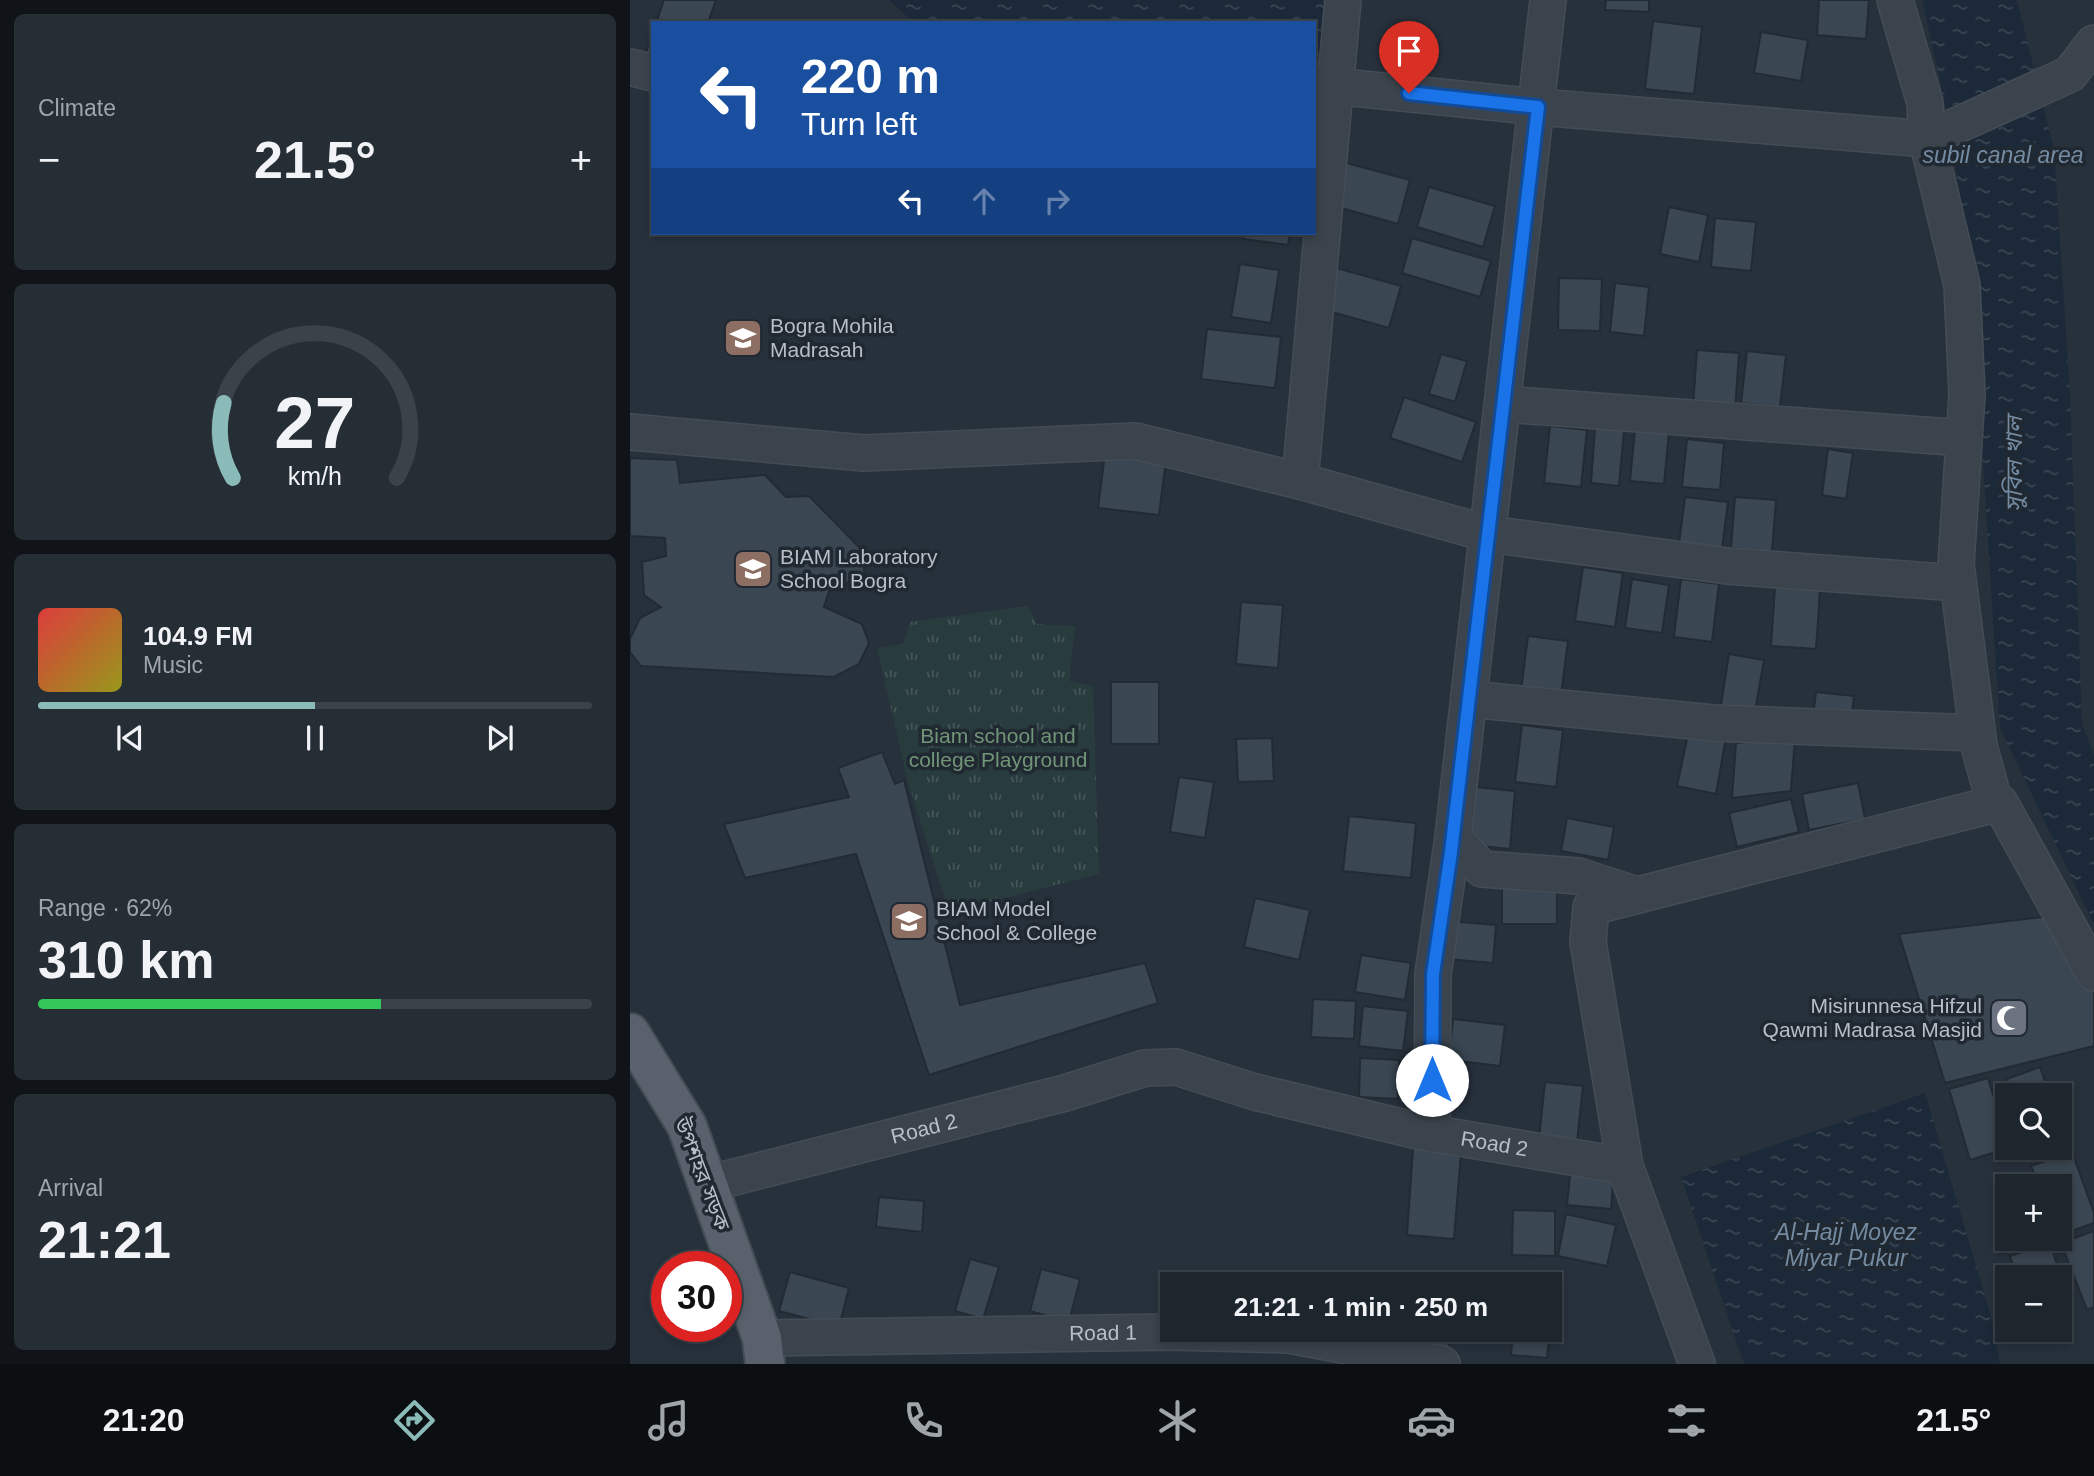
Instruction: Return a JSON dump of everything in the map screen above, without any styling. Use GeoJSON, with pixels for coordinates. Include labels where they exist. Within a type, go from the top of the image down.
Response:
{"type":"FeatureCollection","features":[{"type":"Feature","properties":{"kind":"main road","name":"উপশহর সড়ক"},"geometry":{"type":"LineString","coordinates":[[630,1033],[687,1126],[763,1351]]}},
{"type":"Feature","properties":{"kind":"street"},"geometry":{"type":"LineString","coordinates":[[1316,217],[1324,85],[1343,0]]}},
{"type":"Feature","properties":{"kind":"street"},"geometry":{"type":"LineString","coordinates":[[1432,1134],[1433,974],[1453,837],[1489,534],[1548,0]]}},
{"type":"Feature","properties":{"kind":"street"},"geometry":{"type":"LineString","coordinates":[[1895,0],[1925,103],[1962,285],[1968,395],[1956,564],[1977,733],[1995,804]]}},
{"type":"Feature","properties":{"kind":"street"},"geometry":{"type":"LineString","coordinates":[[1324,85],[1538,107],[1931,138],[2070,74],[2094,43]]}},
{"type":"Feature","properties":{"kind":"street"},"geometry":{"type":"LineString","coordinates":[[630,67],[651,72]]}},
{"type":"Feature","properties":{"kind":"street"},"geometry":{"type":"LineString","coordinates":[[1300,481],[1315,235]]}},
{"type":"Feature","properties":{"kind":"street"},"geometry":{"type":"LineString","coordinates":[[1503,404],[1964,438]]}},
{"type":"Feature","properties":{"kind":"street"},"geometry":{"type":"LineString","coordinates":[[630,432],[863,453],[1135,441],[1300,481],[1489,534],[1727,566],[1958,583]]}},
{"type":"Feature","properties":{"kind":"street"},"geometry":{"type":"LineString","coordinates":[[1469,699],[1713,723],[1977,733]]}},
{"type":"Feature","properties":{"kind":"street"},"geometry":{"type":"LineString","coordinates":[[1697,1364],[1625,1166],[1588,942],[1591,906],[2000,803],[2094,973]]}},
{"type":"Feature","properties":{"kind":"street"},"geometry":{"type":"LineString","coordinates":[[1453,837],[1482,869],[1578,876],[1637,895]]}},
{"type":"Feature","properties":{"kind":"street","name":"Road 2"},"geometry":{"type":"LineString","coordinates":[[707,1184],[1065,1093],[1145,1068],[1176,1067],[1255,1092],[1432,1134],[1625,1166]]}},
{"type":"Feature","properties":{"kind":"street","name":"Road 1"},"geometry":{"type":"LineString","coordinates":[[763,1351],[1169,1332],[1289,1335],[1442,1364]]}},
{"type":"Feature","properties":{"kind":"green space","name":"Biam school and college Playground"},"geometry":{"type":"Polygon","coordinates":[[[1028,606],[1037,624],[1075,626],[1069,681],[1093,686],[1099,874],[949,912],[908,782],[877,648],[903,644],[910,622],[1028,606]]]}},
{"type":"Feature","properties":{"kind":"water"},"geometry":{"type":"Polygon","coordinates":[[[889,0],[1343,0],[1337,58],[1316,57],[1316,21],[912,21],[889,0]]]}},
{"type":"Feature","properties":{"kind":"water","name":"subil canal area"},"geometry":{"type":"Polygon","coordinates":[[[1922,0],[2017,0],[2054,149],[2070,393],[2082,724],[2094,755],[2094,925],[2000,728],[1969,248],[1943,94],[1922,0]]]}},
{"type":"Feature","properties":{"kind":"water","name":"Al-Hajj Moyez Miyar Pukur"},"geometry":{"type":"Polygon","coordinates":[[[1925,1093],[1991,1316],[2000,1364],[1744,1364],[1681,1177],[1925,1093]]]}},
{"type":"Feature","properties":{"kind":"building"},"geometry":{"type":"Polygon","coordinates":[[[664,0],[716,0],[709,21],[657,21],[664,0]]]}},
{"type":"Feature","properties":{"kind":"building"},"geometry":{"type":"Polygon","coordinates":[[[1606,0],[1649,0],[1649,12],[1605,10],[1606,0]]]}},
{"type":"Feature","properties":{"kind":"building"},"geometry":{"type":"Polygon","coordinates":[[[1819,0],[1869,0],[1866,39],[1817,35],[1819,0]]]}},
{"type":"Feature","properties":{"kind":"building"},"geometry":{"type":"Polygon","coordinates":[[[1653,21],[1702,27],[1694,94],[1645,89],[1653,21]]]}},
{"type":"Feature","properties":{"kind":"building"},"geometry":{"type":"Polygon","coordinates":[[[1761,32],[1808,40],[1801,81],[1754,73],[1761,32]]]}},
{"type":"Feature","properties":{"kind":"building"},"geometry":{"type":"Polygon","coordinates":[[[651,38],[651,57],[645,55],[651,38]]]}},
{"type":"Feature","properties":{"kind":"building"},"geometry":{"type":"Polygon","coordinates":[[[1339,161],[1410,180],[1398,224],[1327,204],[1339,161]]]}},
{"type":"Feature","properties":{"kind":"building"},"geometry":{"type":"Polygon","coordinates":[[[1429,187],[1495,206],[1483,247],[1417,227],[1429,187]]]}},
{"type":"Feature","properties":{"kind":"building"},"geometry":{"type":"Polygon","coordinates":[[[1669,207],[1708,215],[1699,262],[1660,254],[1669,207]]]}},
{"type":"Feature","properties":{"kind":"building"},"geometry":{"type":"Polygon","coordinates":[[[1715,218],[1756,222],[1751,271],[1711,267],[1715,218]]]}},
{"type":"Feature","properties":{"kind":"building"},"geometry":{"type":"Polygon","coordinates":[[[1244,235],[1290,235],[1288,245],[1243,239],[1244,235]]]}},
{"type":"Feature","properties":{"kind":"building"},"geometry":{"type":"Polygon","coordinates":[[[1412,238],[1491,261],[1480,297],[1402,273],[1412,238]]]}},
{"type":"Feature","properties":{"kind":"building"},"geometry":{"type":"Polygon","coordinates":[[[1240,264],[1279,270],[1271,323],[1231,317],[1240,264]]]}},
{"type":"Feature","properties":{"kind":"building"},"geometry":{"type":"Polygon","coordinates":[[[1333,267],[1401,286],[1389,328],[1321,309],[1333,267]]]}},
{"type":"Feature","properties":{"kind":"building"},"geometry":{"type":"Polygon","coordinates":[[[1559,278],[1602,279],[1600,331],[1558,330],[1559,278]]]}},
{"type":"Feature","properties":{"kind":"building"},"geometry":{"type":"Polygon","coordinates":[[[1615,283],[1649,287],[1644,336],[1610,332],[1615,283]]]}},
{"type":"Feature","properties":{"kind":"building"},"geometry":{"type":"Polygon","coordinates":[[[1207,329],[1281,337],[1275,388],[1201,379],[1207,329]]]}},
{"type":"Feature","properties":{"kind":"building"},"geometry":{"type":"Polygon","coordinates":[[[1697,350],[1739,353],[1735,410],[1693,406],[1697,350]]]}},
{"type":"Feature","properties":{"kind":"building"},"geometry":{"type":"Polygon","coordinates":[[[1747,351],[1786,355],[1780,407],[1741,403],[1747,351]]]}},
{"type":"Feature","properties":{"kind":"building"},"geometry":{"type":"Polygon","coordinates":[[[1441,354],[1467,361],[1455,402],[1429,394],[1441,354]]]}},
{"type":"Feature","properties":{"kind":"building"},"geometry":{"type":"Polygon","coordinates":[[[1404,397],[1476,422],[1462,462],[1390,438],[1404,397]]]}},
{"type":"Feature","properties":{"kind":"building"},"geometry":{"type":"Polygon","coordinates":[[[1550,426],[1587,430],[1581,487],[1544,483],[1550,426]]]}},
{"type":"Feature","properties":{"kind":"building"},"geometry":{"type":"Polygon","coordinates":[[[1595,428],[1624,430],[1619,486],[1591,483],[1595,428]]]}},
{"type":"Feature","properties":{"kind":"building"},"geometry":{"type":"Polygon","coordinates":[[[1635,429],[1669,432],[1664,484],[1630,481],[1635,429]]]}},
{"type":"Feature","properties":{"kind":"building"},"geometry":{"type":"Polygon","coordinates":[[[1687,439],[1724,443],[1720,490],[1682,487],[1687,439]]]}},
{"type":"Feature","properties":{"kind":"building"},"geometry":{"type":"Polygon","coordinates":[[[1828,449],[1853,453],[1846,499],[1822,495],[1828,449]]]}},
{"type":"Feature","properties":{"kind":"building"},"geometry":{"type":"Polygon","coordinates":[[[1105,453],[1166,460],[1159,515],[1098,508],[1105,453]]]}},
{"type":"Feature","properties":{"kind":"building","name":"BIAM Laboratory School Bogra"},"geometry":{"type":"Polygon","coordinates":[[[630,458],[677,460],[680,483],[765,475],[786,497],[809,496],[862,550],[865,577],[830,588],[824,607],[862,624],[869,643],[859,664],[834,677],[641,666],[630,652],[630,639],[640,618],[661,607],[644,595],[642,562],[666,556],[665,538],[630,536],[630,458]]]}},
{"type":"Feature","properties":{"kind":"building"},"geometry":{"type":"Polygon","coordinates":[[[1685,497],[1728,502],[1721,557],[1678,551],[1685,497]]]}},
{"type":"Feature","properties":{"kind":"building"},"geometry":{"type":"Polygon","coordinates":[[[1735,497],[1776,500],[1772,552],[1731,548],[1735,497]]]}},
{"type":"Feature","properties":{"kind":"building"},"geometry":{"type":"Polygon","coordinates":[[[1583,567],[1623,573],[1615,627],[1575,621],[1583,567]]]}},
{"type":"Feature","properties":{"kind":"building"},"geometry":{"type":"Polygon","coordinates":[[[1632,579],[1669,585],[1662,633],[1625,628],[1632,579]]]}},
{"type":"Feature","properties":{"kind":"building"},"geometry":{"type":"Polygon","coordinates":[[[1681,579],[1719,584],[1712,642],[1674,637],[1681,579]]]}},
{"type":"Feature","properties":{"kind":"building"},"geometry":{"type":"Polygon","coordinates":[[[1775,587],[1820,590],[1816,649],[1771,646],[1775,587]]]}},
{"type":"Feature","properties":{"kind":"building"},"geometry":{"type":"Polygon","coordinates":[[[1241,602],[1283,605],[1278,668],[1236,664],[1241,602]]]}},
{"type":"Feature","properties":{"kind":"building"},"geometry":{"type":"Polygon","coordinates":[[[1528,636],[1568,641],[1561,696],[1521,690],[1528,636]]]}},
{"type":"Feature","properties":{"kind":"building"},"geometry":{"type":"Polygon","coordinates":[[[1729,654],[1764,660],[1754,717],[1720,711],[1729,654]]]}},
{"type":"Feature","properties":{"kind":"building"},"geometry":{"type":"Polygon","coordinates":[[[1111,682],[1159,682],[1159,744],[1111,744],[1111,682]]]}},
{"type":"Feature","properties":{"kind":"building"},"geometry":{"type":"Polygon","coordinates":[[[1816,692],[1854,696],[1851,721],[1813,717],[1816,692]]]}},
{"type":"Feature","properties":{"kind":"building"},"geometry":{"type":"Polygon","coordinates":[[[1522,725],[1563,730],[1556,787],[1515,782],[1522,725]]]}},
{"type":"Feature","properties":{"kind":"building"},"geometry":{"type":"Polygon","coordinates":[[[1689,730],[1726,737],[1716,794],[1677,786],[1689,730]]]}},
{"type":"Feature","properties":{"kind":"building"},"geometry":{"type":"Polygon","coordinates":[[[1272,738],[1274,781],[1238,782],[1236,739],[1272,738]]]}},
{"type":"Feature","properties":{"kind":"building"},"geometry":{"type":"Polygon","coordinates":[[[1795,738],[1791,791],[1732,798],[1736,743],[1795,738]]]}},
{"type":"Feature","properties":{"kind":"building","name":"BIAM Model School & College"},"geometry":{"type":"Polygon","coordinates":[[[882,752],[895,784],[904,780],[960,1005],[1145,963],[1158,1003],[929,1075],[856,854],[745,878],[724,824],[849,797],[838,768],[882,752]]]}},
{"type":"Feature","properties":{"kind":"building"},"geometry":{"type":"Polygon","coordinates":[[[1179,777],[1214,782],[1205,838],[1170,832],[1179,777]]]}},
{"type":"Feature","properties":{"kind":"building"},"geometry":{"type":"Polygon","coordinates":[[[1858,783],[1865,819],[1809,830],[1802,794],[1858,783]]]}},
{"type":"Feature","properties":{"kind":"building"},"geometry":{"type":"Polygon","coordinates":[[[1464,786],[1515,791],[1510,849],[1459,844],[1464,786]]]}},
{"type":"Feature","properties":{"kind":"building"},"geometry":{"type":"Polygon","coordinates":[[[1791,799],[1799,832],[1737,847],[1729,813],[1791,799]]]}},
{"type":"Feature","properties":{"kind":"building"},"geometry":{"type":"Polygon","coordinates":[[[1349,816],[1416,823],[1411,878],[1343,871],[1349,816]]]}},
{"type":"Feature","properties":{"kind":"building"},"geometry":{"type":"Polygon","coordinates":[[[1567,818],[1614,827],[1608,860],[1561,851],[1567,818]]]}},
{"type":"Feature","properties":{"kind":"building"},"geometry":{"type":"Polygon","coordinates":[[[1502,879],[1557,879],[1557,924],[1502,924],[1502,879]]]}},
{"type":"Feature","properties":{"kind":"building"},"geometry":{"type":"Polygon","coordinates":[[[1255,898],[1310,910],[1299,960],[1244,947],[1255,898]]]}},
{"type":"Feature","properties":{"kind":"building","name":"Misirunnesa Hifzul Qawmi Madrasa Masjid"},"geometry":{"type":"Polygon","coordinates":[[[2060,915],[2083,974],[2094,991],[2094,1046],[1945,1083],[1899,934],[2060,915]]]}},
{"type":"Feature","properties":{"kind":"building"},"geometry":{"type":"Polygon","coordinates":[[[1449,921],[1496,925],[1493,963],[1446,959],[1449,921]]]}},
{"type":"Feature","properties":{"kind":"building"},"geometry":{"type":"Polygon","coordinates":[[[1361,955],[1411,963],[1405,1000],[1355,992],[1361,955]]]}},
{"type":"Feature","properties":{"kind":"building"},"geometry":{"type":"Polygon","coordinates":[[[1313,999],[1356,1001],[1354,1039],[1311,1037],[1313,999]]]}},
{"type":"Feature","properties":{"kind":"building"},"geometry":{"type":"Polygon","coordinates":[[[1363,1006],[1408,1011],[1403,1051],[1359,1046],[1363,1006]]]}},
{"type":"Feature","properties":{"kind":"building"},"geometry":{"type":"Polygon","coordinates":[[[1453,1019],[1505,1025],[1500,1066],[1449,1060],[1453,1019]]]}},
{"type":"Feature","properties":{"kind":"building"},"geometry":{"type":"Polygon","coordinates":[[[1360,1058],[1399,1060],[1398,1099],[1359,1097],[1360,1058]]]}},
{"type":"Feature","properties":{"kind":"building"},"geometry":{"type":"Polygon","coordinates":[[[2040,1067],[2046,1083],[2008,1083],[2007,1079],[2040,1067]]]}},
{"type":"Feature","properties":{"kind":"building"},"geometry":{"type":"Polygon","coordinates":[[[1988,1078],[1995,1101],[1995,1152],[1970,1160],[1949,1089],[1988,1078]]]}},
{"type":"Feature","properties":{"kind":"building"},"geometry":{"type":"Polygon","coordinates":[[[1545,1082],[1583,1086],[1577,1142],[1539,1138],[1545,1082]]]}},
{"type":"Feature","properties":{"kind":"building"},"geometry":{"type":"Polygon","coordinates":[[[1413,1148],[1461,1152],[1454,1239],[1407,1235],[1413,1148]]]}},
{"type":"Feature","properties":{"kind":"building"},"geometry":{"type":"Polygon","coordinates":[[[2072,1152],[2094,1213],[2094,1223],[2072,1231],[2072,1174],[2034,1174],[2031,1166],[2049,1160],[2072,1160],[2072,1152]]]}},
{"type":"Feature","properties":{"kind":"building"},"geometry":{"type":"Polygon","coordinates":[[[1571,1165],[1614,1169],[1611,1209],[1567,1205],[1571,1165]]]}},
{"type":"Feature","properties":{"kind":"building"},"geometry":{"type":"Polygon","coordinates":[[[879,1197],[924,1201],[922,1232],[876,1227],[879,1197]]]}},
{"type":"Feature","properties":{"kind":"building"},"geometry":{"type":"Polygon","coordinates":[[[1513,1210],[1555,1211],[1555,1256],[1512,1255],[1513,1210]]]}},
{"type":"Feature","properties":{"kind":"building"},"geometry":{"type":"Polygon","coordinates":[[[1566,1214],[1616,1225],[1607,1266],[1558,1256],[1566,1214]]]}},
{"type":"Feature","properties":{"kind":"building"},"geometry":{"type":"Polygon","coordinates":[[[2094,1231],[2094,1307],[2087,1310],[2072,1265],[2070,1265],[2064,1251],[2072,1251],[2072,1239],[2094,1231]]]}},
{"type":"Feature","properties":{"kind":"building"},"geometry":{"type":"Polygon","coordinates":[[[2025,1251],[2053,1251],[2057,1265],[2013,1265],[2010,1256],[2025,1251]]]}},
{"type":"Feature","properties":{"kind":"building"},"geometry":{"type":"Polygon","coordinates":[[[970,1259],[999,1267],[983,1319],[955,1311],[970,1259]]]}},
{"type":"Feature","properties":{"kind":"building"},"geometry":{"type":"Polygon","coordinates":[[[1041,1269],[1080,1279],[1069,1322],[1030,1311],[1041,1269]]]}},
{"type":"Feature","properties":{"kind":"building"},"geometry":{"type":"Polygon","coordinates":[[[790,1272],[849,1288],[839,1327],[779,1311],[790,1272]]]}},
{"type":"Feature","properties":{"kind":"building"},"geometry":{"type":"Polygon","coordinates":[[[1414,1342],[1449,1342],[1448,1349],[1414,1342]]]}},
{"type":"Feature","properties":{"kind":"building"},"geometry":{"type":"Polygon","coordinates":[[[1512,1342],[1549,1342],[1547,1358],[1511,1355],[1512,1342]]]}},
{"type":"Feature","properties":{"kind":"place","name":"Bogra Mohila Madrasah"},"geometry":{"type":"Point","coordinates":[743,338]}},
{"type":"Feature","properties":{"kind":"place","name":"BIAM Laboratory School Bogra"},"geometry":{"type":"Point","coordinates":[753,569]}},
{"type":"Feature","properties":{"kind":"place","name":"BIAM Model School & College"},"geometry":{"type":"Point","coordinates":[909,921]}},
{"type":"Feature","properties":{"kind":"place","name":"Misirunnesa Hifzul Qawmi Madrasa Masjid"},"geometry":{"type":"Point","coordinates":[2009,1018]}},
{"type":"Feature","properties":{"kind":"route"},"geometry":{"type":"LineString","coordinates":[[1409,93],[1538,107],[1451,852],[1433,974],[1432,1080]]}},
{"type":"Feature","properties":{"kind":"water label","name":"সুবিল খাল"},"geometry":{"type":"Point","coordinates":[2014,464]}}]}
